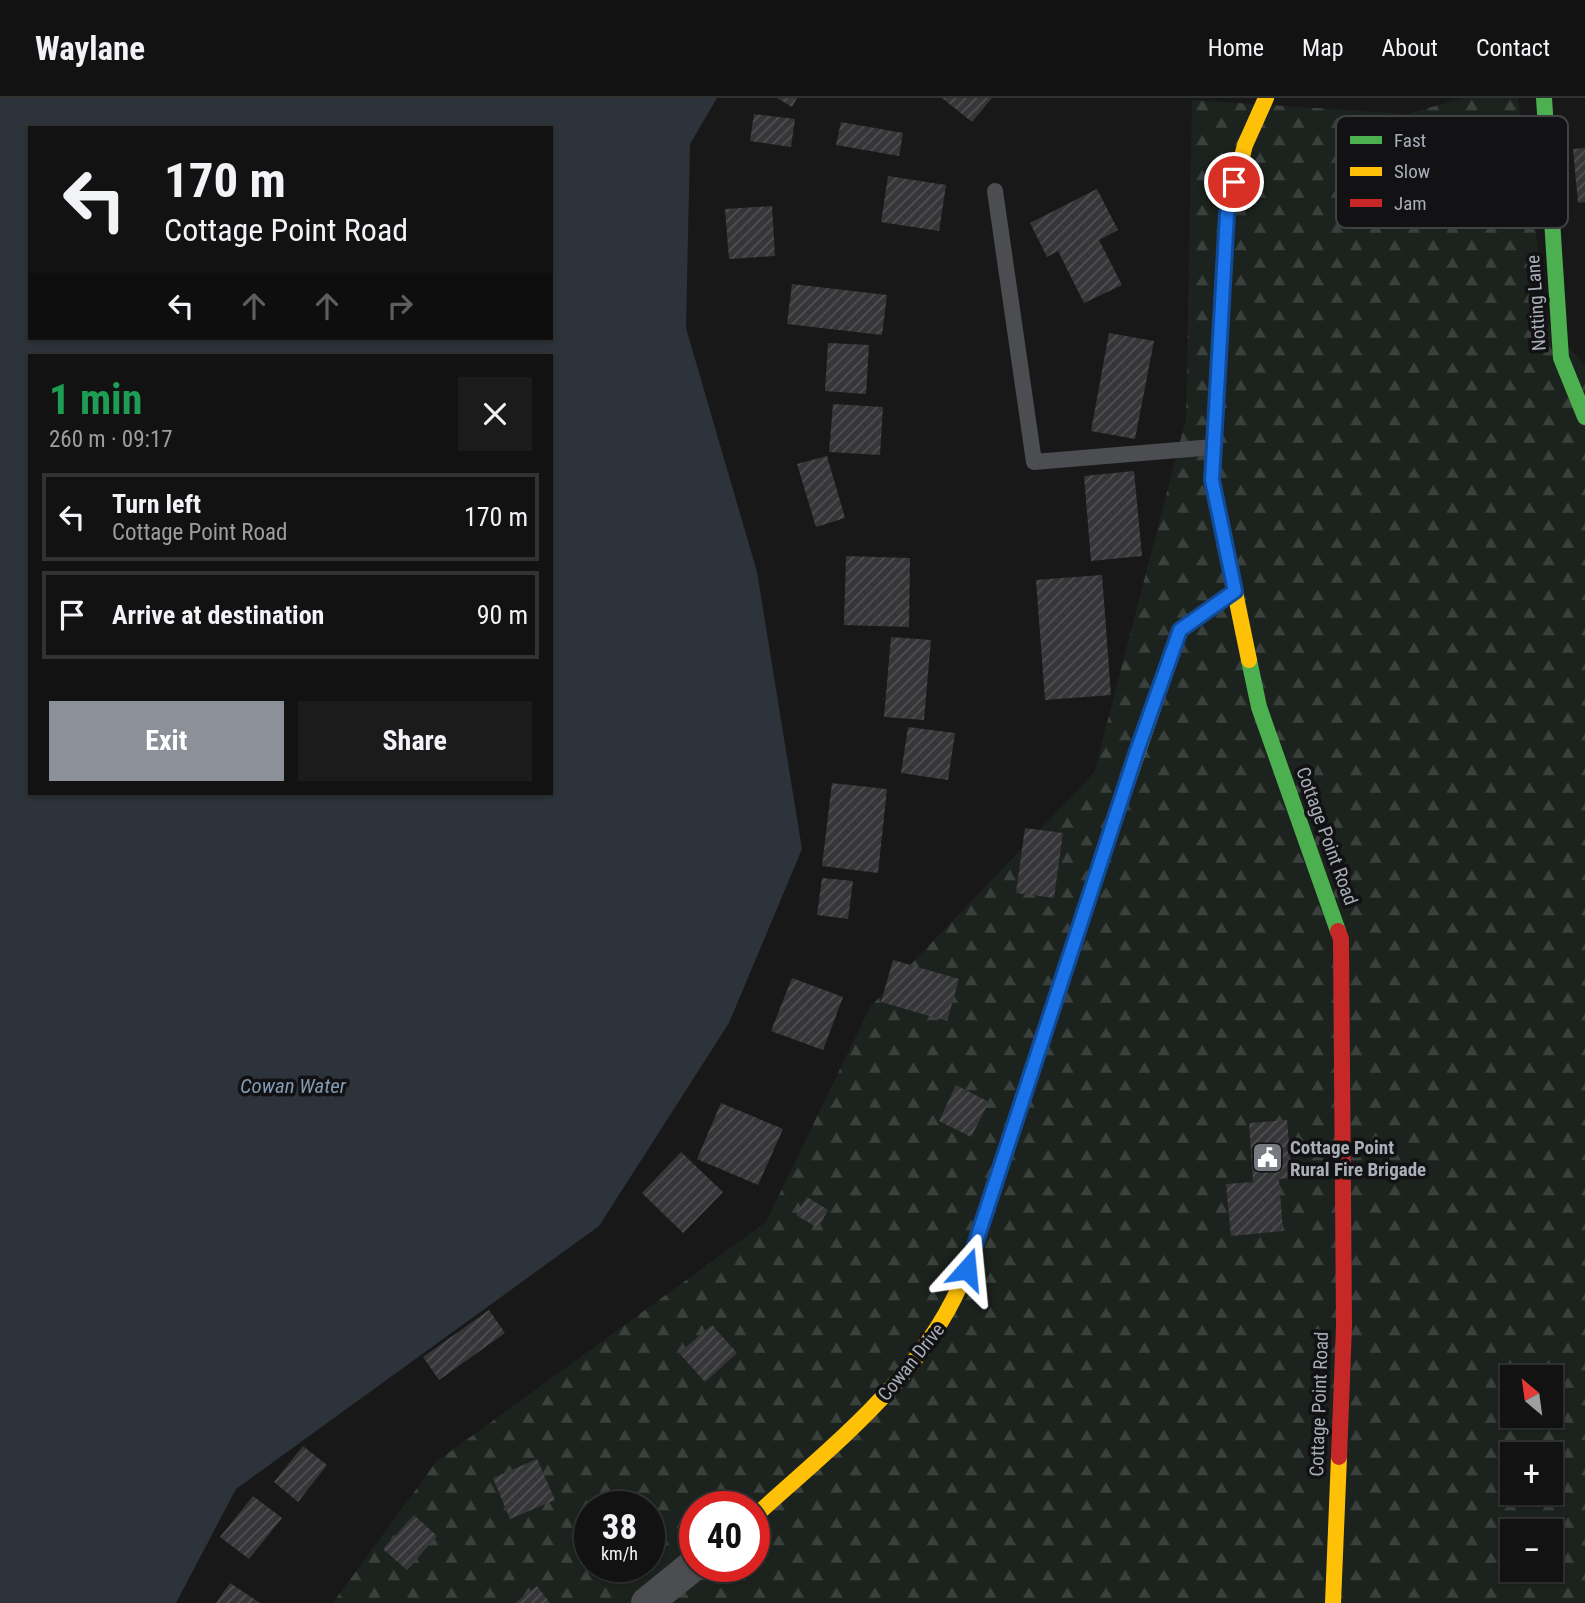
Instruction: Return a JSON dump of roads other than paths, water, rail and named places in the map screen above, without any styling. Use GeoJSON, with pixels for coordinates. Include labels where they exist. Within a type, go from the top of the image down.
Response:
{"type":"FeatureCollection","features":[{"type":"Feature","properties":{"kind":"street","name":"Cottage Point Road"},"geometry":{"type":"LineString","coordinates":[[1266,98],[1245,145],[1227,214],[1212,480],[1259,707],[1341,939],[1344,1326],[1332,1603]]}},
{"type":"Feature","properties":{"kind":"street","name":"Notting Lane"},"geometry":{"type":"LineString","coordinates":[[1544,98],[1545,116]]}},
{"type":"Feature","properties":{"kind":"street","name":"Notting Lane"},"geometry":{"type":"LineString","coordinates":[[1552,228],[1561,358],[1585,417]]}},
{"type":"Feature","properties":{"kind":"street","name":"Cowan Drive"},"geometry":{"type":"LineString","coordinates":[[770,1502],[879,1402],[948,1315],[967,1269],[1137,751],[1180,630],[1235,591]]}},
{"type":"Feature","properties":{"kind":"street"},"geometry":{"type":"LineString","coordinates":[[647,1603],[679,1577]]}},
{"type":"Feature","properties":{"kind":"lane"},"geometry":{"type":"LineString","coordinates":[[995,191],[1034,462],[1214,447]]}},
{"type":"Feature","properties":{"kind":"water","name":"Cowan Water"},"geometry":{"type":"Polygon","coordinates":[[[0,98],[717,98],[690,144],[686,328],[757,572],[802,849],[729,1023],[599,1226],[236,1489],[176,1603],[0,1603],[0,98]]]}},
{"type":"Feature","properties":{"kind":"place","name":"Cottage Point Rural Fire Brigade"},"geometry":{"type":"Point","coordinates":[1267,1158]}}]}
